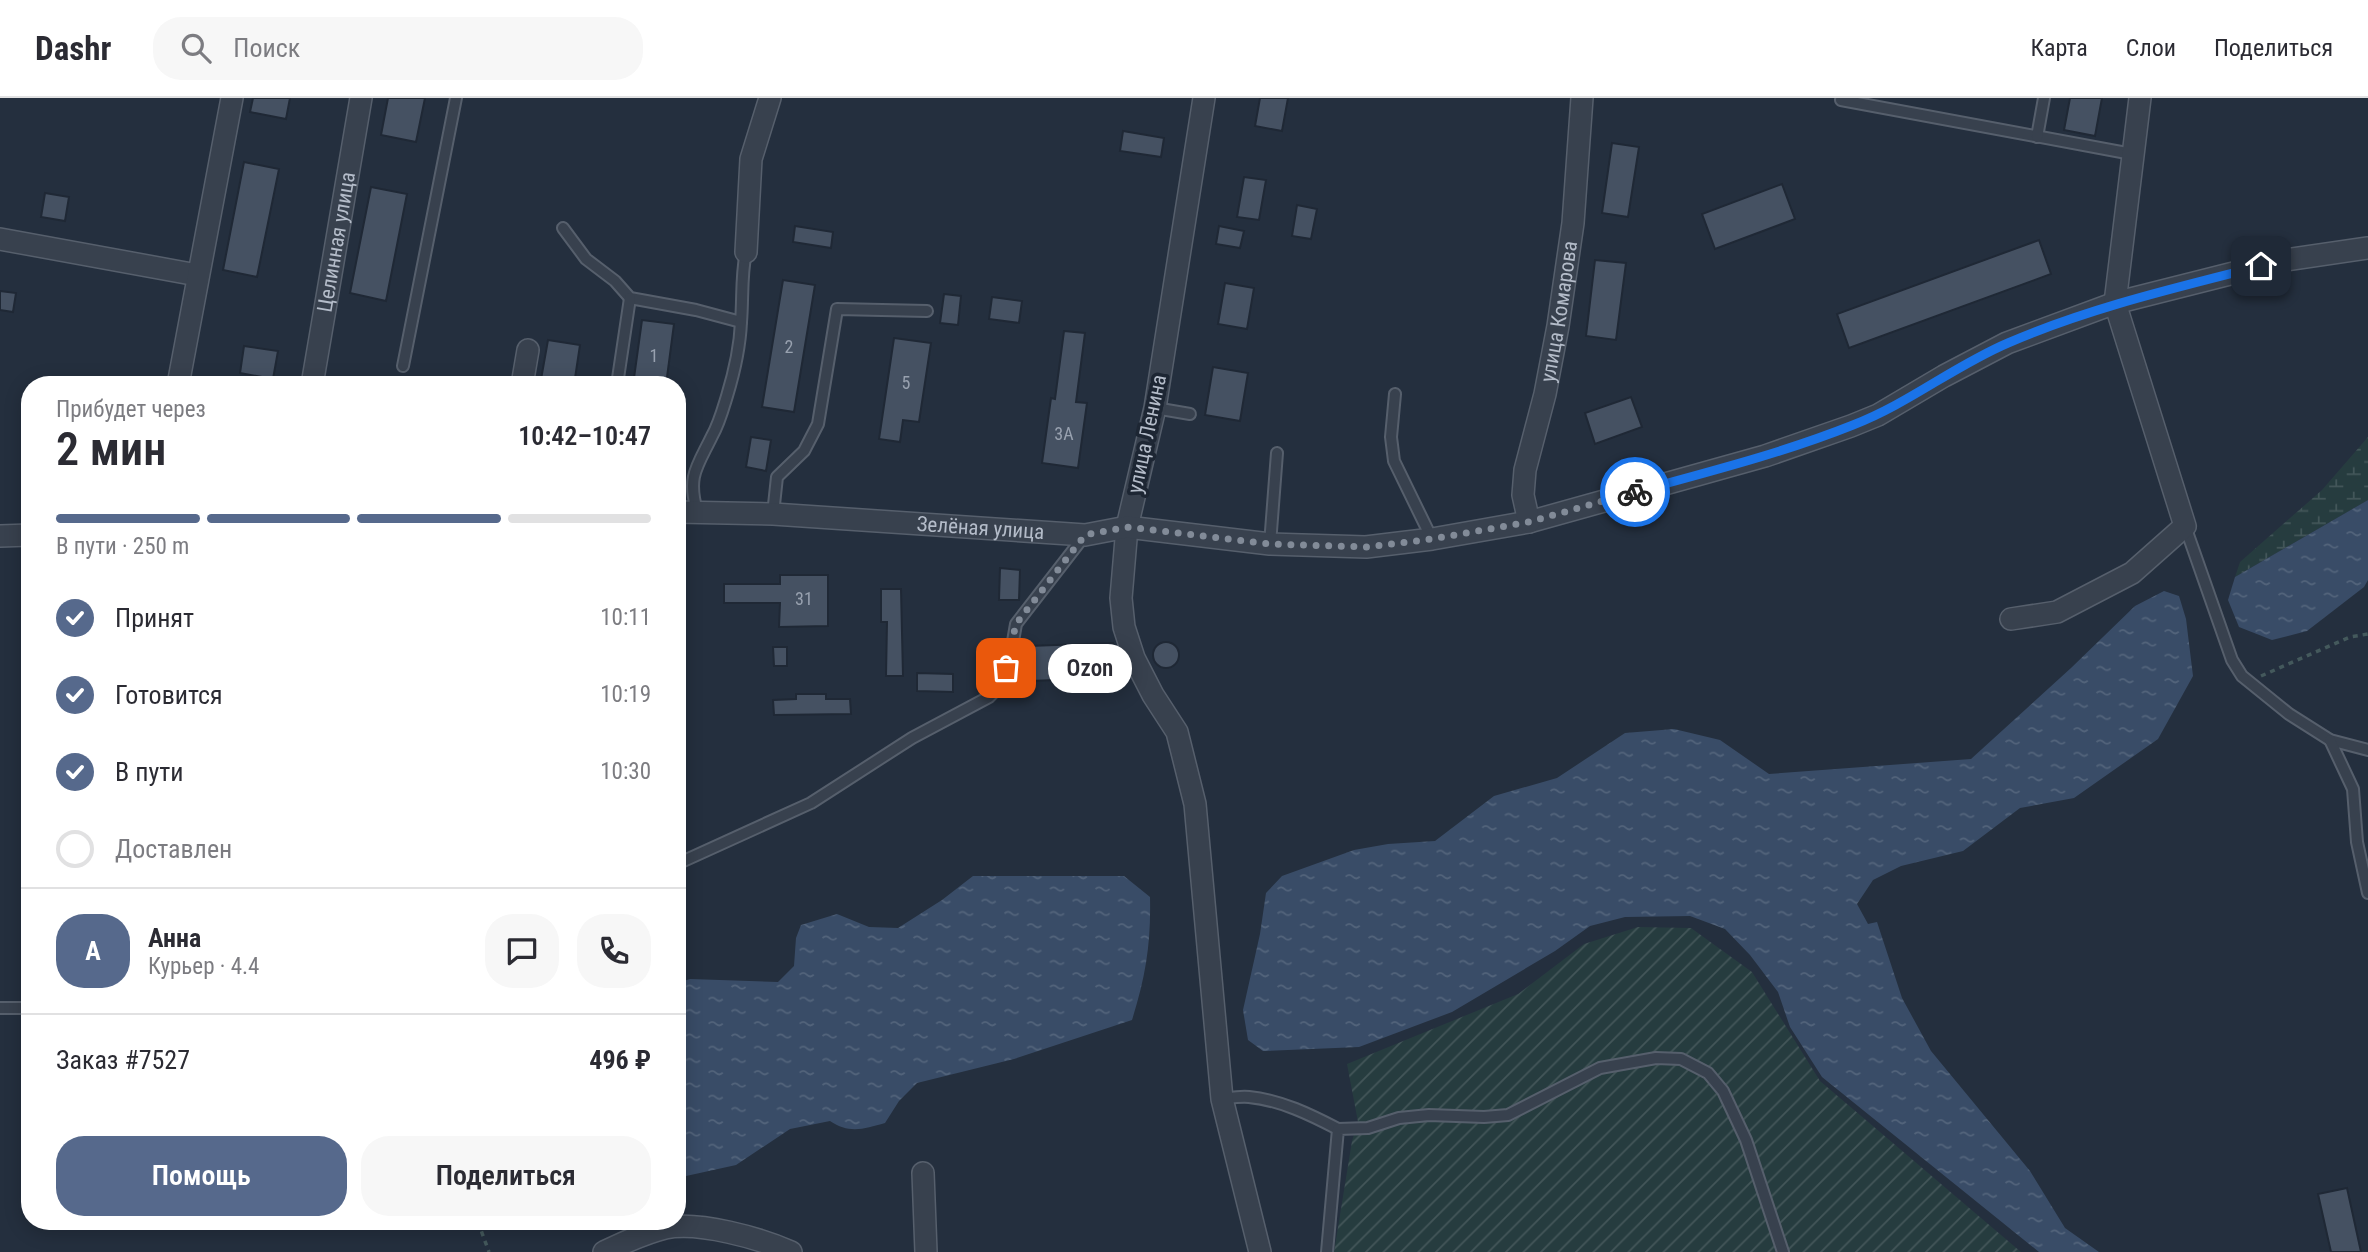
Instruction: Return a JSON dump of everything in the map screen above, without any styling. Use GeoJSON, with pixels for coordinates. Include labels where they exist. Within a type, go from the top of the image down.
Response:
{"type":"FeatureCollection","features":[{"type":"Feature","properties":{"kind":"street"},"geometry":{"type":"LineString","coordinates":[[180,376],[232,98]]}},
{"type":"Feature","properties":{"kind":"street","name":"Целинная улица"},"geometry":{"type":"LineString","coordinates":[[314,376],[361,98]]}},
{"type":"Feature","properties":{"kind":"street"},"geometry":{"type":"LineString","coordinates":[[746,252],[751,159],[769,98]]}},
{"type":"Feature","properties":{"kind":"street","name":"улица Ленина"},"geometry":{"type":"LineString","coordinates":[[1204,98],[1154,408],[1127,527],[1121,598],[1124,627],[1135,659],[1153,695],[1177,732],[1195,804],[1222,1099],[1260,1252]]}},
{"type":"Feature","properties":{"kind":"street","name":"улица Комарова"},"geometry":{"type":"LineString","coordinates":[[1529,522],[1523,495],[1525,470],[1545,394],[1558,326],[1573,223],[1582,98]]}},
{"type":"Feature","properties":{"kind":"street"},"geometry":{"type":"LineString","coordinates":[[2011,619],[2057,612],[2132,573],[2185,526],[2115,303],[2140,98]]}},
{"type":"Feature","properties":{"kind":"street"},"geometry":{"type":"LineString","coordinates":[[0,239],[197,275]]}},
{"type":"Feature","properties":{"kind":"street","name":"Зелёная улица"},"geometry":{"type":"LineString","coordinates":[[687,511],[773,514],[1085,535],[1127,527],[1270,544],[1366,547],[1432,539],[1529,522],[1765,456],[1878,415],[2007,343],[2115,303],[2286,260],[2368,248]]}},
{"type":"Feature","properties":{"kind":"street"},"geometry":{"type":"LineString","coordinates":[[524,376],[528,349]]}},
{"type":"Feature","properties":{"kind":"street"},"geometry":{"type":"LineString","coordinates":[[0,536],[21,535]]}},
{"type":"Feature","properties":{"kind":"street"},"geometry":{"type":"LineString","coordinates":[[923,1173],[926,1252]]}},
{"type":"Feature","properties":{"kind":"street"},"geometry":{"type":"LineString","coordinates":[[686,1228],[705,1228],[743,1245],[791,1252]]}},
{"type":"Feature","properties":{"kind":"street"},"geometry":{"type":"LineString","coordinates":[[604,1252],[660,1230]]}},
{"type":"Feature","properties":{"kind":"lane"},"geometry":{"type":"LineString","coordinates":[[403,366],[456,98]]}},
{"type":"Feature","properties":{"kind":"lane"},"geometry":{"type":"LineString","coordinates":[[2037,137],[2044,98]]}},
{"type":"Feature","properties":{"kind":"lane"},"geometry":{"type":"LineString","coordinates":[[1841,100],[2132,155]]}},
{"type":"Feature","properties":{"kind":"lane"},"geometry":{"type":"LineString","coordinates":[[563,228],[586,259],[615,281],[630,298],[696,310],[741,322]]}},
{"type":"Feature","properties":{"kind":"lane"},"geometry":{"type":"LineString","coordinates":[[687,511],[692,494],[692,478],[718,424],[728,393],[741,322],[742,270],[746,252]]}},
{"type":"Feature","properties":{"kind":"lane"},"geometry":{"type":"LineString","coordinates":[[618,376],[630,298]]}},
{"type":"Feature","properties":{"kind":"lane"},"geometry":{"type":"LineString","coordinates":[[773,514],[777,477],[804,451],[818,424],[837,309],[927,311]]}},
{"type":"Feature","properties":{"kind":"lane"},"geometry":{"type":"LineString","coordinates":[[1395,394],[1391,437],[1394,461],[1432,539]]}},
{"type":"Feature","properties":{"kind":"lane"},"geometry":{"type":"LineString","coordinates":[[1154,408],[1190,414]]}},
{"type":"Feature","properties":{"kind":"lane"},"geometry":{"type":"LineString","coordinates":[[1270,544],[1277,453]]}},
{"type":"Feature","properties":{"kind":"lane"},"geometry":{"type":"LineString","coordinates":[[2185,526],[2232,660],[2242,676],[2289,714],[2330,740],[2368,750]]}},
{"type":"Feature","properties":{"kind":"lane"},"geometry":{"type":"LineString","coordinates":[[686,860],[811,803],[912,738],[989,697],[1000,686],[1016,624],[1085,535]]}},
{"type":"Feature","properties":{"kind":"lane"},"geometry":{"type":"LineString","coordinates":[[2330,740],[2353,789],[2357,842],[2368,893]]}},
{"type":"Feature","properties":{"kind":"lane"},"geometry":{"type":"LineString","coordinates":[[0,1008],[21,1008]]}},
{"type":"Feature","properties":{"kind":"lane"},"geometry":{"type":"LineString","coordinates":[[1222,1099],[1249,1097],[1305,1112],[1338,1129],[1368,1128],[1399,1118],[1429,1115],[1508,1115],[1600,1068],[1656,1058],[1681,1059],[1707,1073],[1723,1091],[1746,1140],[1783,1252]]}},
{"type":"Feature","properties":{"kind":"lane"},"geometry":{"type":"LineString","coordinates":[[1327,1252],[1338,1129]]}},
{"type":"Feature","properties":{"kind":"path"},"geometry":{"type":"LineString","coordinates":[[2242,676],[2259,677],[2350,637],[2368,634]]}},
{"type":"Feature","properties":{"kind":"path"},"geometry":{"type":"LineString","coordinates":[[481,1230],[488,1252]]}},
{"type":"Feature","properties":{"kind":"green space"},"geometry":{"type":"Polygon","coordinates":[[[2368,437],[2368,500],[2235,577],[2240,562],[2322,490],[2368,437]]]}},
{"type":"Feature","properties":{"kind":"green space"},"geometry":{"type":"Polygon","coordinates":[[[1638,927],[1691,928],[1752,972],[1820,1081],[2021,1252],[1334,1252],[1352,1141],[1358,1122],[1347,1064],[1518,994],[1584,944],[1638,927]]]}},
{"type":"Feature","properties":{"kind":"water"},"geometry":{"type":"Polygon","coordinates":[[[2368,500],[2368,580],[2364,587],[2307,631],[2272,640],[2239,627],[2228,600],[2235,577],[2368,500]]]}},
{"type":"Feature","properties":{"kind":"water"},"geometry":{"type":"Polygon","coordinates":[[[2164,591],[2179,596],[2186,619],[2193,676],[2158,739],[2074,798],[2020,808],[1963,851],[1901,866],[1873,880],[1857,904],[1868,924],[1877,922],[1902,998],[1931,1051],[2030,1171],[2065,1228],[2099,1252],[2039,1252],[1822,1077],[1790,1027],[1778,992],[1750,955],[1725,929],[1690,916],[1625,917],[1590,926],[1555,951],[1452,1012],[1359,1047],[1263,1051],[1248,1040],[1243,1010],[1266,893],[1282,876],[1354,850],[1388,844],[1435,841],[1494,796],[1557,778],[1625,733],[1674,729],[1720,740],[1769,774],[1971,759],[2135,606],[2164,591]]]}},
{"type":"Feature","properties":{"kind":"water"},"geometry":{"type":"Polygon","coordinates":[[[973,876],[1124,876],[1150,897],[1147,959],[1132,1020],[1014,1059],[917,1083],[899,1101],[885,1123],[850,1129],[830,1121],[790,1129],[736,1165],[686,1176],[686,980],[778,982],[794,966],[796,938],[801,925],[837,914],[869,927],[898,928],[973,876]]]}},
{"type":"Feature","properties":{"kind":"building"},"geometry":{"type":"Polygon","coordinates":[[[253,98],[290,98],[286,119],[250,112],[253,98]]]}},
{"type":"Feature","properties":{"kind":"building"},"geometry":{"type":"Polygon","coordinates":[[[388,98],[425,98],[416,142],[381,135],[388,98]]]}},
{"type":"Feature","properties":{"kind":"building"},"geometry":{"type":"Polygon","coordinates":[[[1260,98],[1288,98],[1282,131],[1255,126],[1260,98]]]}},
{"type":"Feature","properties":{"kind":"building"},"geometry":{"type":"Polygon","coordinates":[[[2070,98],[2102,98],[2095,136],[2064,130],[2070,98]]]}},
{"type":"Feature","properties":{"kind":"building"},"geometry":{"type":"Polygon","coordinates":[[[1123,131],[1164,138],[1161,157],[1120,151],[1123,131]]]}},
{"type":"Feature","properties":{"kind":"building"},"geometry":{"type":"Polygon","coordinates":[[[1612,143],[1639,147],[1628,217],[1602,213],[1612,143]]]}},
{"type":"Feature","properties":{"kind":"building"},"geometry":{"type":"Polygon","coordinates":[[[244,162],[279,169],[257,277],[223,270],[244,162]]]}},
{"type":"Feature","properties":{"kind":"building"},"geometry":{"type":"Polygon","coordinates":[[[1244,177],[1266,180],[1259,220],[1237,217],[1244,177]]]}},
{"type":"Feature","properties":{"kind":"building"},"geometry":{"type":"Polygon","coordinates":[[[1782,184],[1795,219],[1715,249],[1702,214],[1782,184]]]}},
{"type":"Feature","properties":{"kind":"building"},"geometry":{"type":"Polygon","coordinates":[[[371,187],[407,194],[386,301],[350,293],[371,187]]]}},
{"type":"Feature","properties":{"kind":"building"},"geometry":{"type":"Polygon","coordinates":[[[45,193],[69,197],[65,221],[41,217],[45,193]]]}},
{"type":"Feature","properties":{"kind":"building"},"geometry":{"type":"Polygon","coordinates":[[[1297,205],[1317,209],[1311,239],[1292,236],[1297,205]]]}},
{"type":"Feature","properties":{"kind":"building"},"geometry":{"type":"Polygon","coordinates":[[[795,226],[833,232],[831,248],[793,242],[795,226]]]}},
{"type":"Feature","properties":{"kind":"building"},"geometry":{"type":"Polygon","coordinates":[[[1219,226],[1244,231],[1240,248],[1216,244],[1219,226]]]}},
{"type":"Feature","properties":{"kind":"building"},"geometry":{"type":"Polygon","coordinates":[[[2039,240],[2051,274],[1849,348],[1837,314],[2039,240]]]}},
{"type":"Feature","properties":{"kind":"building"},"geometry":{"type":"Polygon","coordinates":[[[1595,260],[1626,263],[1616,340],[1586,336],[1595,260]]]}},
{"type":"Feature","properties":{"kind":"building"},"geometry":{"type":"Polygon","coordinates":[[[783,280],[815,285],[794,412],[762,407],[783,280]]]}},
{"type":"Feature","properties":{"kind":"building"},"geometry":{"type":"Polygon","coordinates":[[[1225,283],[1254,288],[1247,329],[1218,324],[1225,283]]]}},
{"type":"Feature","properties":{"kind":"building"},"geometry":{"type":"Polygon","coordinates":[[[0,291],[16,293],[13,312],[0,310],[0,291]]]}},
{"type":"Feature","properties":{"kind":"building"},"geometry":{"type":"Polygon","coordinates":[[[944,294],[961,296],[958,325],[940,323],[944,294]]]}},
{"type":"Feature","properties":{"kind":"building"},"geometry":{"type":"Polygon","coordinates":[[[992,297],[1022,301],[1019,323],[989,319],[992,297]]]}},
{"type":"Feature","properties":{"kind":"building"},"geometry":{"type":"Polygon","coordinates":[[[642,320],[674,324],[667,376],[634,376],[642,320]]]}},
{"type":"Feature","properties":{"kind":"building"},"geometry":{"type":"Polygon","coordinates":[[[1064,331],[1085,333],[1076,402],[1087,403],[1078,468],[1042,463],[1051,398],[1055,399],[1064,331]]]}},
{"type":"Feature","properties":{"kind":"building"},"geometry":{"type":"Polygon","coordinates":[[[894,338],[931,343],[919,422],[903,420],[900,442],[879,439],[894,338]]]}},
{"type":"Feature","properties":{"kind":"building"},"geometry":{"type":"Polygon","coordinates":[[[548,340],[580,345],[575,376],[542,376],[548,340]]]}},
{"type":"Feature","properties":{"kind":"building"},"geometry":{"type":"Polygon","coordinates":[[[244,346],[278,351],[274,376],[240,373],[244,346]]]}},
{"type":"Feature","properties":{"kind":"building"},"geometry":{"type":"Polygon","coordinates":[[[1213,367],[1248,373],[1240,421],[1205,415],[1213,367]]]}},
{"type":"Feature","properties":{"kind":"building"},"geometry":{"type":"Polygon","coordinates":[[[1631,397],[1642,427],[1595,444],[1585,413],[1631,397]]]}},
{"type":"Feature","properties":{"kind":"building"},"geometry":{"type":"Polygon","coordinates":[[[751,437],[771,440],[766,471],[746,467],[751,437]]]}},
{"type":"Feature","properties":{"kind":"building"},"geometry":{"type":"Polygon","coordinates":[[[1000,568],[1020,570],[1019,600],[999,600],[1000,568]]]}},
{"type":"Feature","properties":{"kind":"building"},"geometry":{"type":"Polygon","coordinates":[[[780,575],[828,575],[828,626],[779,627],[780,603],[724,603],[724,584],[780,584],[780,575]]]}},
{"type":"Feature","properties":{"kind":"building"},"geometry":{"type":"Polygon","coordinates":[[[881,589],[901,589],[903,676],[886,676],[887,622],[881,622],[881,589]]]}},
{"type":"Feature","properties":{"kind":"building"},"geometry":{"type":"Polygon","coordinates":[[[1166,642],[1175,646],[1179,655],[1175,664],[1166,668],[1157,664],[1153,655],[1157,646],[1166,642]]]}},
{"type":"Feature","properties":{"kind":"building"},"geometry":{"type":"Polygon","coordinates":[[[1113,643],[1115,678],[1029,681],[1028,646],[1113,643]]]}},
{"type":"Feature","properties":{"kind":"building"},"geometry":{"type":"Polygon","coordinates":[[[773,647],[787,647],[787,666],[774,666],[773,647]]]}},
{"type":"Feature","properties":{"kind":"building"},"geometry":{"type":"Polygon","coordinates":[[[917,673],[953,674],[953,692],[917,691],[917,673]]]}},
{"type":"Feature","properties":{"kind":"building"},"geometry":{"type":"Polygon","coordinates":[[[796,694],[826,694],[826,699],[850,699],[851,714],[774,715],[773,700],[796,699],[796,694]]]}},
{"type":"Feature","properties":{"kind":"building"},"geometry":{"type":"Polygon","coordinates":[[[2347,1188],[2361,1252],[2331,1252],[2318,1194],[2347,1188]]]}},
{"type":"Feature","properties":{"kind":"way so far"},"geometry":{"type":"LineString","coordinates":[[1006,668],[1016,624],[1085,535],[1127,527],[1270,544],[1366,547],[1529,522],[1635,492]]}},
{"type":"Feature","properties":{"kind":"place","name":"Ozon"},"geometry":{"type":"Point","coordinates":[1006,668]}},
{"type":"Feature","properties":{"kind":"route"},"geometry":{"type":"LineString","coordinates":[[1635,492],[1765,456],[1851,426],[1878,415],[2007,343],[2115,303],[2261,266]]}}]}
